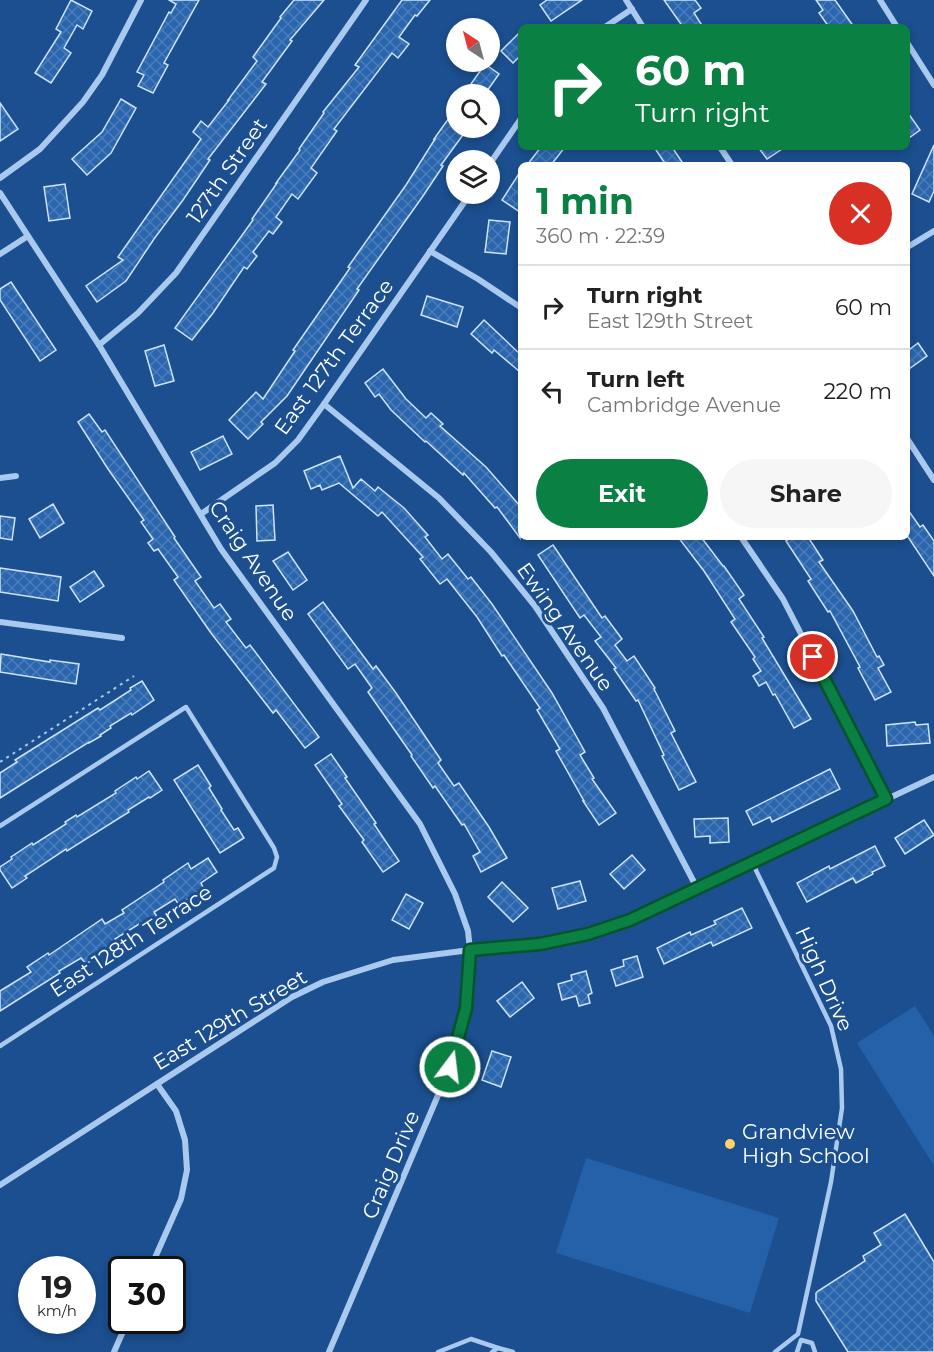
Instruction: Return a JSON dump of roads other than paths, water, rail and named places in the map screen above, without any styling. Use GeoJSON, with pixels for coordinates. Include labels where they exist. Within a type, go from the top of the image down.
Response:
{"type":"FeatureCollection","features":[{"type":"Feature","properties":{"kind":"street"},"geometry":{"type":"LineString","coordinates":[[0,178],[40,149],[83,102],[102,75],[141,0]]}},
{"type":"Feature","properties":{"kind":"street","name":"127th Street"},"geometry":{"type":"LineString","coordinates":[[99,345],[138,313],[176,273],[366,0]]}},
{"type":"Feature","properties":{"kind":"street"},"geometry":{"type":"LineString","coordinates":[[626,0],[641,24]]}},
{"type":"Feature","properties":{"kind":"street"},"geometry":{"type":"LineString","coordinates":[[880,0],[895,24]]}},
{"type":"Feature","properties":{"kind":"street"},"geometry":{"type":"LineString","coordinates":[[610,24],[632,9]]}},
{"type":"Feature","properties":{"kind":"street"},"geometry":{"type":"LineString","coordinates":[[910,47],[934,85]]}},
{"type":"Feature","properties":{"kind":"street"},"geometry":{"type":"LineString","coordinates":[[499,150],[518,123]]}},
{"type":"Feature","properties":{"kind":"street","name":"Craig Avenue"},"geometry":{"type":"LineString","coordinates":[[0,193],[99,345],[228,558],[420,824],[455,894],[468,931],[470,950]]}},
{"type":"Feature","properties":{"kind":"street","name":"East 127th Terrace"},"geometry":{"type":"LineString","coordinates":[[201,514],[275,463],[298,440],[463,204]]}},
{"type":"Feature","properties":{"kind":"street"},"geometry":{"type":"LineString","coordinates":[[910,246],[934,231]]}},
{"type":"Feature","properties":{"kind":"street"},"geometry":{"type":"LineString","coordinates":[[0,254],[28,236]]}},
{"type":"Feature","properties":{"kind":"street"},"geometry":{"type":"LineString","coordinates":[[430,250],[518,306]]}},
{"type":"Feature","properties":{"kind":"street","name":"Ewing Avenue"},"geometry":{"type":"LineString","coordinates":[[324,404],[439,498],[491,552],[535,606],[603,708],[697,888]]}},
{"type":"Feature","properties":{"kind":"street"},"geometry":{"type":"LineString","coordinates":[[910,443],[934,480]]}},
{"type":"Feature","properties":{"kind":"street"},"geometry":{"type":"LineString","coordinates":[[0,478],[16,476]]}},
{"type":"Feature","properties":{"kind":"street"},"geometry":{"type":"LineString","coordinates":[[743,540],[783,599],[886,799]]}},
{"type":"Feature","properties":{"kind":"street"},"geometry":{"type":"LineString","coordinates":[[0,622],[122,638]]}},
{"type":"Feature","properties":{"kind":"street","name":"East 129th Street"},"geometry":{"type":"LineString","coordinates":[[0,1185],[291,997],[323,982],[393,960],[540,944],[588,934],[630,920],[934,777]]}},
{"type":"Feature","properties":{"kind":"street","name":"Craig Drive"},"geometry":{"type":"LineString","coordinates":[[329,1352],[450,1067],[466,1008],[470,950]]}},
{"type":"Feature","properties":{"kind":"street"},"geometry":{"type":"LineString","coordinates":[[156,1256],[181,1199],[187,1170],[185,1140],[176,1111],[157,1084]]}},
{"type":"Feature","properties":{"kind":"street"},"geometry":{"type":"LineString","coordinates":[[114,1352],[122,1334]]}},
{"type":"Feature","properties":{"kind":"lane","name":"East 128th Terrace"},"geometry":{"type":"LineString","coordinates":[[0,826],[186,707],[274,848],[277,857],[274,868],[0,1046]]}},
{"type":"Feature","properties":{"kind":"lane","name":"High Drive"},"geometry":{"type":"LineString","coordinates":[[752,862],[831,1026],[842,1069],[842,1108],[831,1182],[798,1334]]}},
{"type":"Feature","properties":{"kind":"lane"},"geometry":{"type":"LineString","coordinates":[[775,1352],[798,1334],[801,1340],[797,1352]]}},
{"type":"Feature","properties":{"kind":"lane"},"geometry":{"type":"LineString","coordinates":[[438,1352],[471,1339],[513,1352]]}},
{"type":"Feature","properties":{"kind":"lane"},"geometry":{"type":"LineString","coordinates":[[801,1340],[812,1343],[815,1352]]}},
{"type":"Feature","properties":{"kind":"lane"},"geometry":{"type":"LineString","coordinates":[[492,1352],[498,1348]]}},
{"type":"Feature","properties":{"kind":"place","name":"Grandview High School"},"geometry":{"type":"Point","coordinates":[730,1144]}}]}
